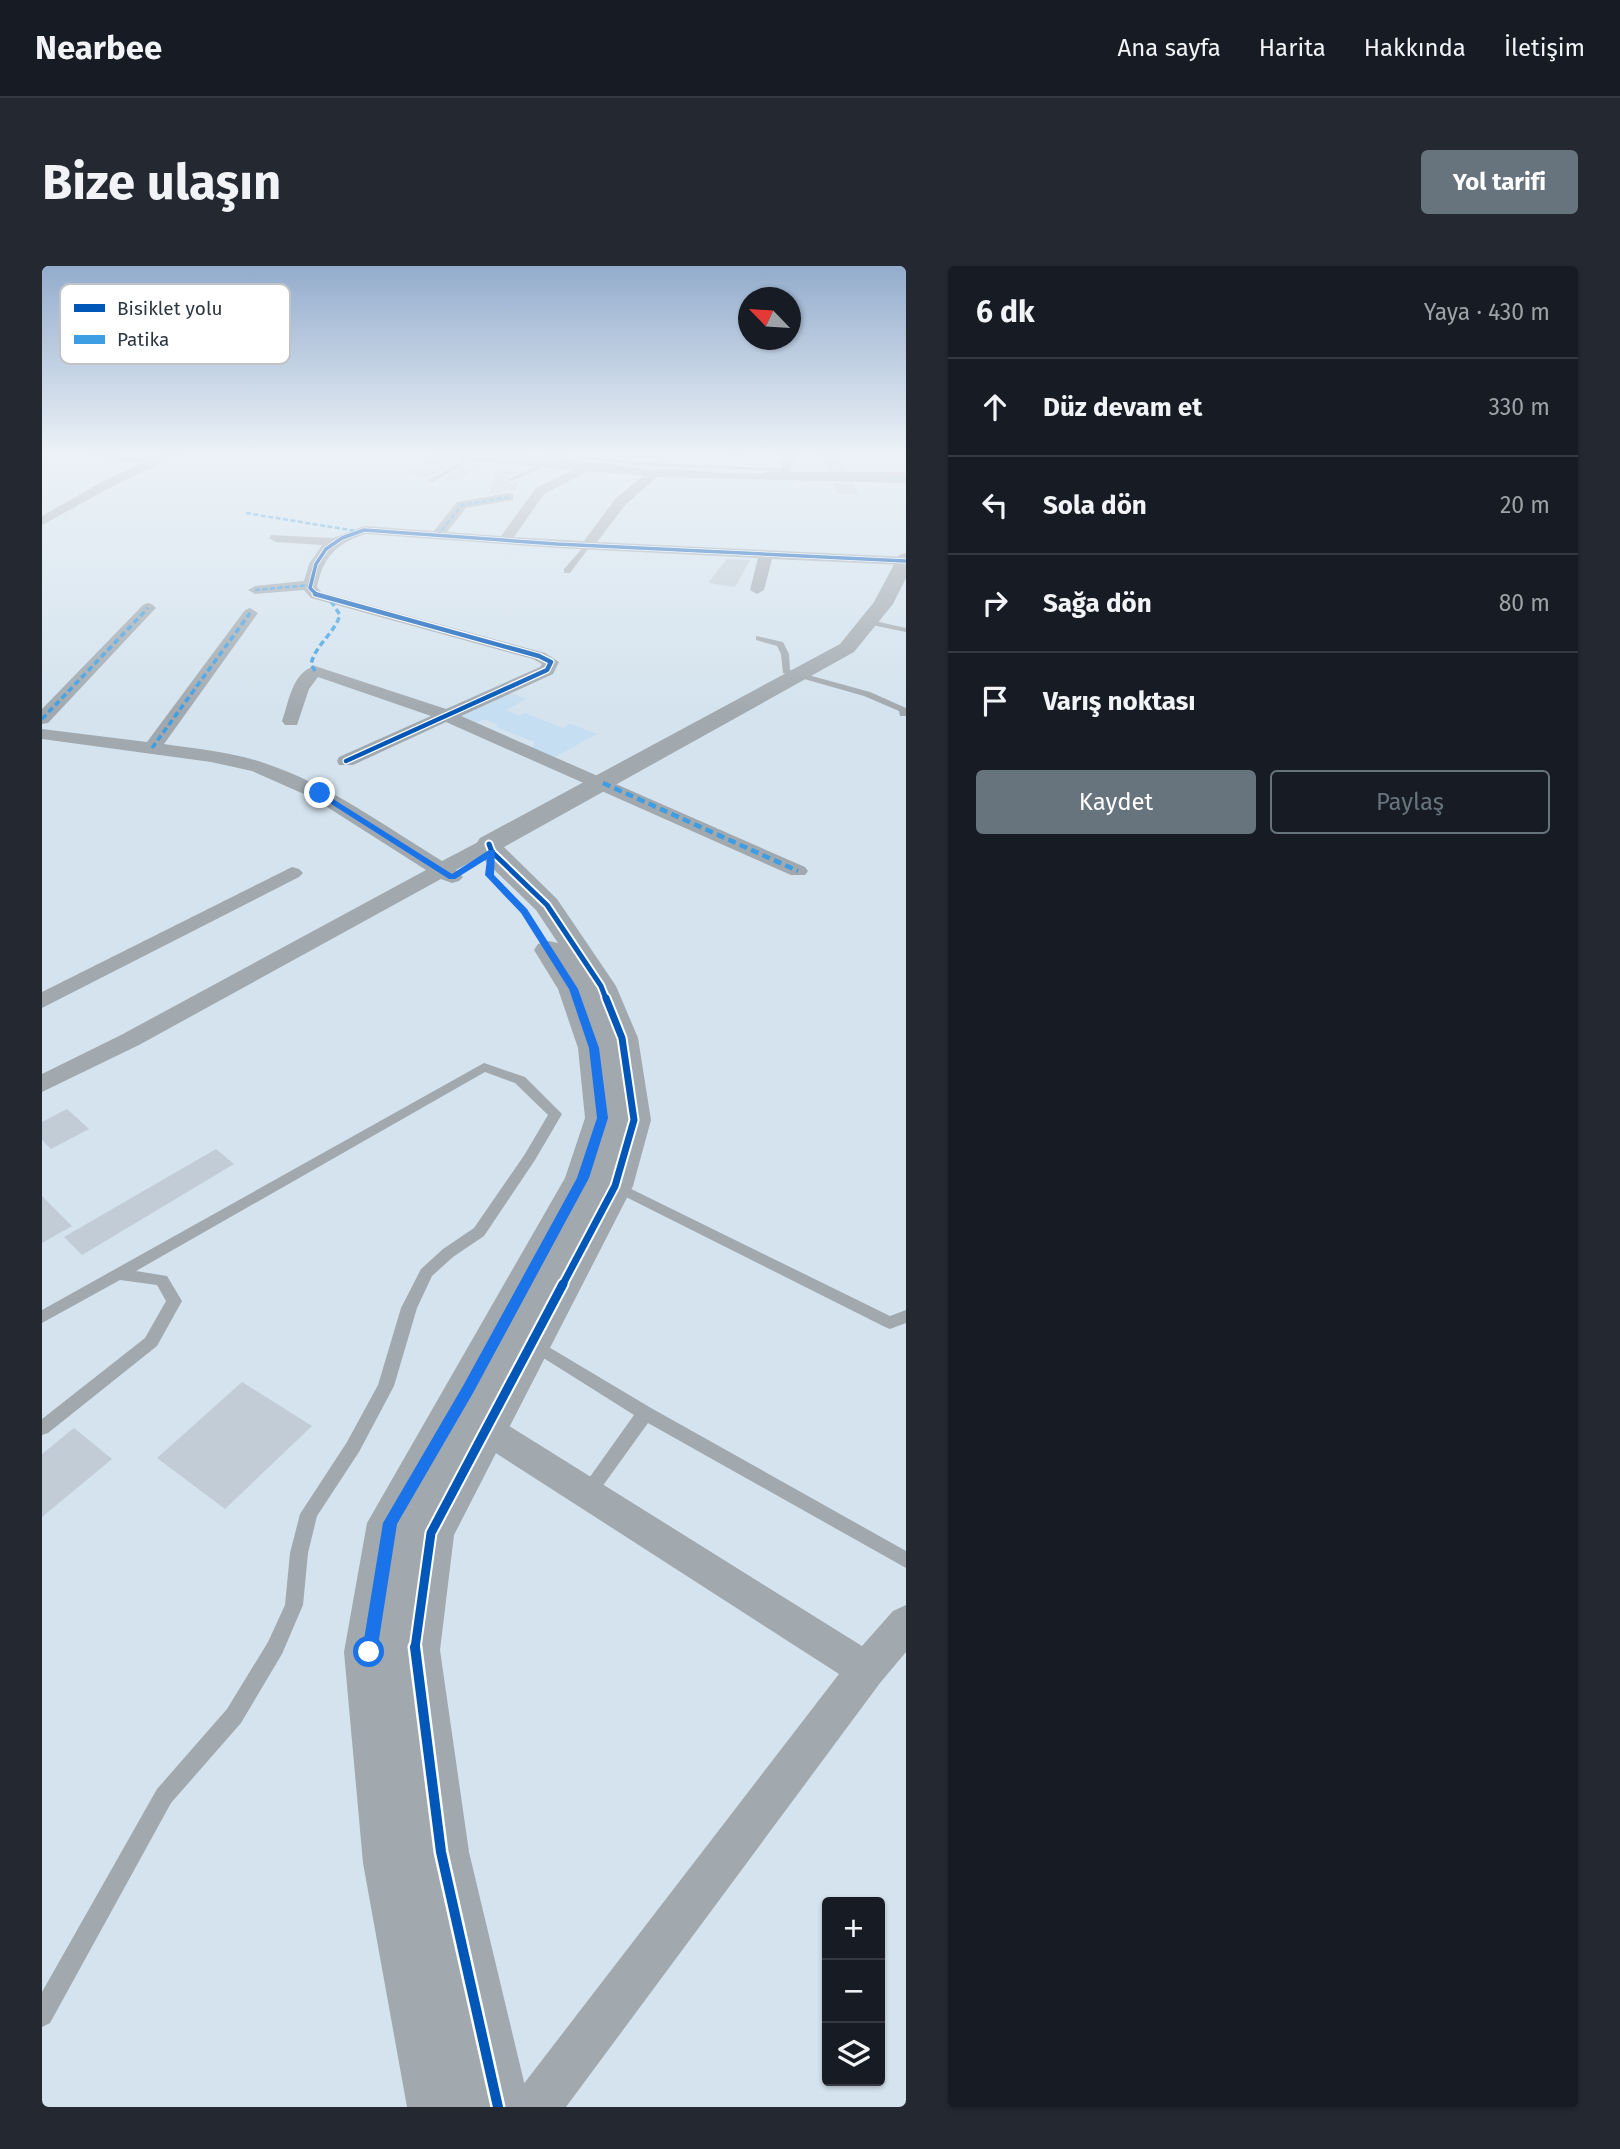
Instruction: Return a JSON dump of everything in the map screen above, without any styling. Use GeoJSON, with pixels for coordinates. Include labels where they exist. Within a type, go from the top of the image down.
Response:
{"type":"FeatureCollection","features":[{"type":"Feature","properties":{"kind":"street"},"geometry":{"type":"LineString","coordinates":[[305,540],[336,542]]}},
{"type":"Feature","properties":{"kind":"street"},"geometry":{"type":"LineString","coordinates":[[341,540],[311,559],[311,585],[316,595],[448,629],[551,662],[547,670],[346,761]]}},
{"type":"Feature","properties":{"kind":"street"},"geometry":{"type":"LineString","coordinates":[[46,1074],[82,1064],[110,1064],[330,951],[491,848],[806,677],[842,662],[847,648],[883,604],[905,560],[766,556],[505,540]]}},
{"type":"Feature","properties":{"kind":"street"},"geometry":{"type":"LineString","coordinates":[[588,545],[592,540]]}},
{"type":"Feature","properties":{"kind":"street"},"geometry":{"type":"LineString","coordinates":[[757,590],[766,556]]}},
{"type":"Feature","properties":{"kind":"street"},"geometry":{"type":"LineString","coordinates":[[256,590],[311,585]]}},
{"type":"Feature","properties":{"kind":"street"},"geometry":{"type":"LineString","coordinates":[[42,719],[148,608]]}},
{"type":"Feature","properties":{"kind":"street"},"geometry":{"type":"LineString","coordinates":[[152,748],[250,613]]}},
{"type":"Feature","properties":{"kind":"street"},"geometry":{"type":"LineString","coordinates":[[291,722],[297,708],[296,696],[307,678],[315,671],[445,715],[799,872]]}},
{"type":"Feature","properties":{"kind":"street"},"geometry":{"type":"LineString","coordinates":[[42,734],[211,756],[258,767],[320,793],[447,874]]}},
{"type":"Feature","properties":{"kind":"street"},"geometry":{"type":"LineString","coordinates":[[491,848],[489,875],[524,911],[573,989],[594,1048],[602,1118],[599,1182],[531,1342],[432,1533],[415,1650],[442,1852],[498,2107]]}},
{"type":"Feature","properties":{"kind":"street"},"geometry":{"type":"LineString","coordinates":[[42,1001],[292,873]]}},
{"type":"Feature","properties":{"kind":"street"},"geometry":{"type":"LineString","coordinates":[[439,2107],[391,1863],[369,1652],[390,1523],[468,1389],[599,1182]]}},
{"type":"Feature","properties":{"kind":"street"},"geometry":{"type":"LineString","coordinates":[[486,1429],[866,1670]]}},
{"type":"Feature","properties":{"kind":"street"},"geometry":{"type":"LineString","coordinates":[[536,2107],[866,1670],[906,1623]]}},
{"type":"Feature","properties":{"kind":"lane"},"geometry":{"type":"LineString","coordinates":[[567,571],[588,545]]}},
{"type":"Feature","properties":{"kind":"lane"},"geometry":{"type":"LineString","coordinates":[[870,622],[906,630]]}},
{"type":"Feature","properties":{"kind":"lane"},"geometry":{"type":"LineString","coordinates":[[759,638],[780,644],[785,654],[786,671],[889,703],[904,710],[903,714]]}},
{"type":"Feature","properties":{"kind":"lane"},"geometry":{"type":"LineString","coordinates":[[42,1317],[484,1068],[520,1080],[555,1114],[530,1157],[479,1232],[448,1253],[426,1273],[409,1308],[386,1386],[353,1447],[309,1514],[299,1553],[294,1605],[275,1648],[234,1716],[164,1796],[42,2015]]}},
{"type":"Feature","properties":{"kind":"lane"},"geometry":{"type":"LineString","coordinates":[[599,1182],[890,1323],[906,1316]]}},
{"type":"Feature","properties":{"kind":"lane"},"geometry":{"type":"LineString","coordinates":[[42,1428],[151,1342],[174,1301],[162,1280],[118,1274]]}},
{"type":"Feature","properties":{"kind":"lane"},"geometry":{"type":"LineString","coordinates":[[531,1342],[645,1413],[906,1560]]}},
{"type":"Feature","properties":{"kind":"lane"},"geometry":{"type":"LineString","coordinates":[[588,1493],[645,1413]]}},
{"type":"Feature","properties":{"kind":"shaded area"},"geometry":{"type":"Polygon","coordinates":[[[506,691],[526,699],[506,710],[520,716],[525,713],[563,728],[570,724],[597,734],[553,758],[531,749],[535,742],[496,727],[498,725],[485,719],[472,725],[452,717],[506,691]]]}},
{"type":"Feature","properties":{"kind":"building"},"geometry":{"type":"Polygon","coordinates":[[[727,559],[750,560],[735,587],[708,583],[727,559]]]}},
{"type":"Feature","properties":{"kind":"building"},"geometry":{"type":"Polygon","coordinates":[[[67,1109],[89,1129],[51,1149],[42,1140],[42,1122],[67,1109]]]}},
{"type":"Feature","properties":{"kind":"building"},"geometry":{"type":"Polygon","coordinates":[[[216,1149],[234,1164],[82,1255],[64,1237],[216,1149]]]}},
{"type":"Feature","properties":{"kind":"building"},"geometry":{"type":"Polygon","coordinates":[[[42,1196],[72,1226],[42,1243],[42,1196]]]}},
{"type":"Feature","properties":{"kind":"building"},"geometry":{"type":"Polygon","coordinates":[[[242,1382],[312,1426],[225,1509],[157,1458],[242,1382]]]}},
{"type":"Feature","properties":{"kind":"building"},"geometry":{"type":"Polygon","coordinates":[[[74,1428],[112,1459],[42,1517],[42,1454],[74,1428]]]}},
{"type":"Feature","properties":{"kind":"marked path"},"geometry":{"type":"LineString","coordinates":[[255,590],[311,585]]}},
{"type":"Feature","properties":{"kind":"marked path"},"geometry":{"type":"LineString","coordinates":[[315,671],[311,664],[313,655],[335,627],[340,615],[329,598]]}},
{"type":"Feature","properties":{"kind":"marked path"},"geometry":{"type":"LineString","coordinates":[[42,719],[148,608]]}},
{"type":"Feature","properties":{"kind":"marked path"},"geometry":{"type":"LineString","coordinates":[[152,748],[250,613]]}},
{"type":"Feature","properties":{"kind":"marked path"},"geometry":{"type":"LineString","coordinates":[[603,783],[798,871]]}},
{"type":"Feature","properties":{"kind":"cycle path"},"geometry":{"type":"LineString","coordinates":[[339,540],[326,549],[316,564],[310,588],[316,595],[539,656],[551,662],[547,670],[346,761]]}},
{"type":"Feature","properties":{"kind":"cycle path"},"geometry":{"type":"LineString","coordinates":[[501,540],[905,561]]}},
{"type":"Feature","properties":{"kind":"cycle path"},"geometry":{"type":"LineString","coordinates":[[489,844],[492,852],[547,905],[601,986],[622,1038],[634,1120],[615,1186],[431,1533],[415,1650],[441,1852],[498,2107]]}},
{"type":"Feature","properties":{"kind":"route"},"geometry":{"type":"LineString","coordinates":[[320,793],[452,877],[492,852],[489,875],[524,911],[573,989],[594,1048],[602,1118],[583,1178],[468,1389],[390,1523],[369,1652]]}}]}
